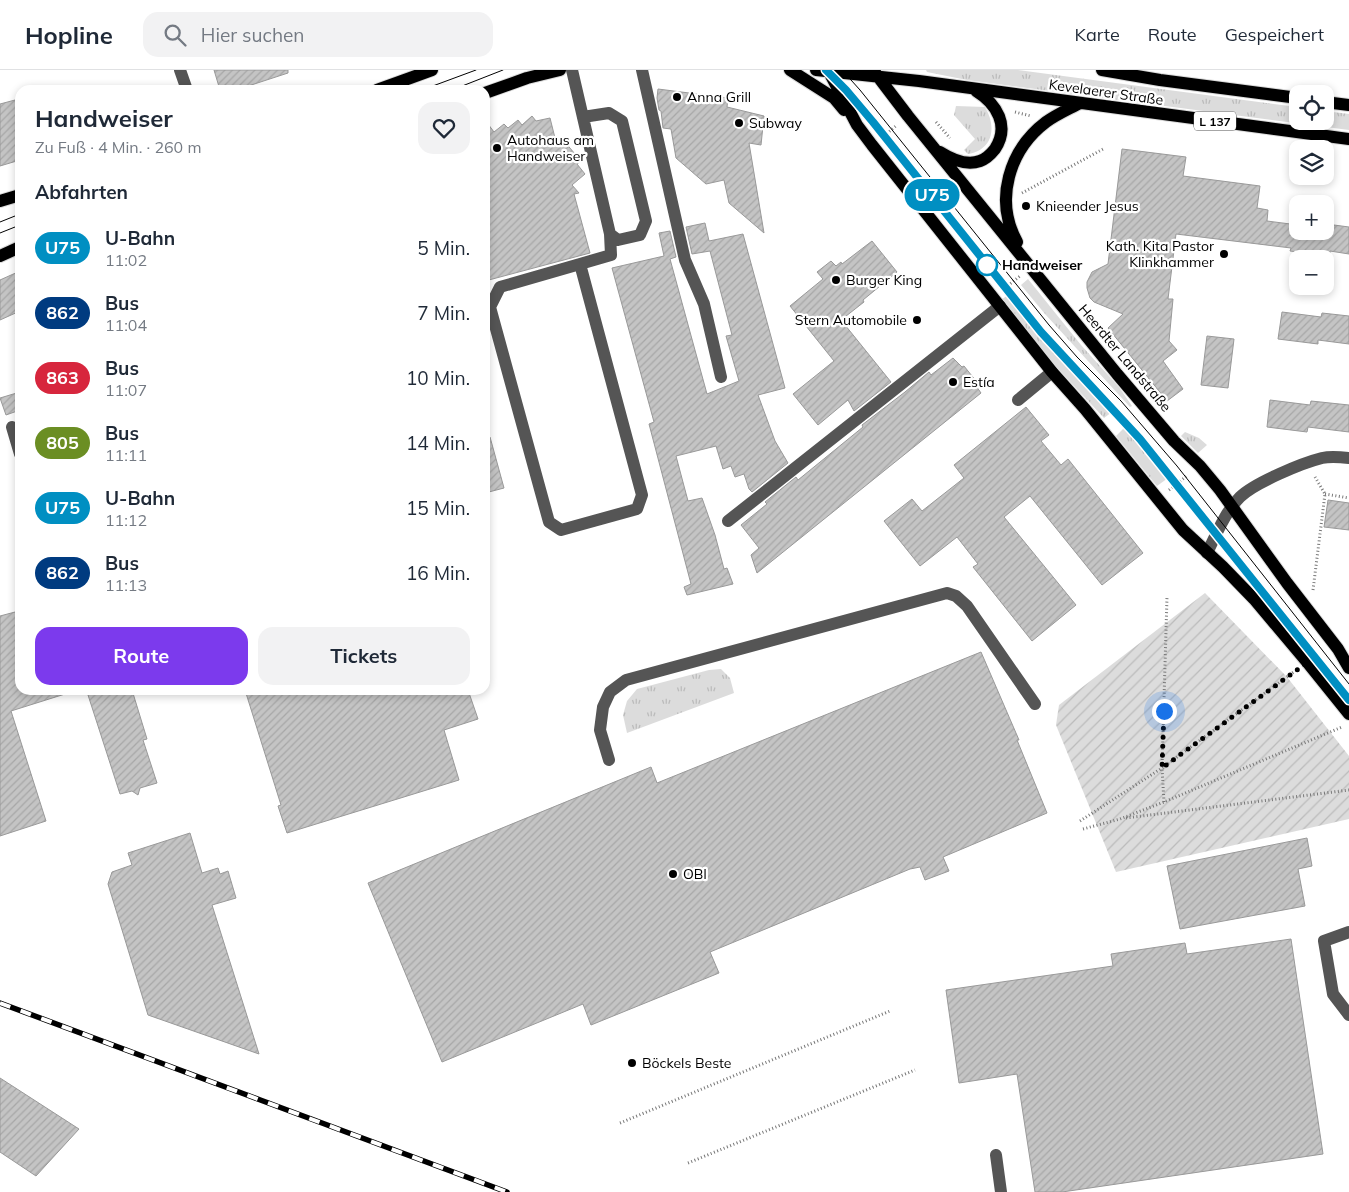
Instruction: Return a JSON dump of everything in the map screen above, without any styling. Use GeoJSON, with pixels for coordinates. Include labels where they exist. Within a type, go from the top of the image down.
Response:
{"type":"FeatureCollection","features":[{"type":"Feature","properties":{"kind":"main road"},"geometry":{"type":"LineString","coordinates":[[391,85],[432,70]]}},
{"type":"Feature","properties":{"kind":"main road"},"geometry":{"type":"LineString","coordinates":[[490,91],[527,78],[560,70]]}},
{"type":"Feature","properties":{"kind":"main road"},"geometry":{"type":"LineString","coordinates":[[790,70],[834,98],[1052,372],[1085,409],[1157,500],[1183,530],[1254,599],[1308,662],[1349,714]]}},
{"type":"Feature","properties":{"kind":"main road"},"geometry":{"type":"LineString","coordinates":[[825,70],[857,125]]}},
{"type":"Feature","properties":{"kind":"main road","name":"Kevelaerer Straße"},"geometry":{"type":"LineString","coordinates":[[825,70],[875,73],[972,89],[1349,139]]}},
{"type":"Feature","properties":{"kind":"main road","name":"Kevelaerer Straße"},"geometry":{"type":"LineString","coordinates":[[1102,70],[1161,75],[1289,96]]}},
{"type":"Feature","properties":{"kind":"main road","name":"Heerdter Landstraße"},"geometry":{"type":"LineString","coordinates":[[875,73],[1118,374],[1174,441],[1200,466],[1232,506],[1338,649],[1349,668]]}},
{"type":"Feature","properties":{"kind":"main road"},"geometry":{"type":"LineString","coordinates":[[935,149],[948,157],[962,162],[981,161],[992,153],[999,143],[1002,132],[1001,119],[996,108],[987,98],[972,89]]}},
{"type":"Feature","properties":{"kind":"main road"},"geometry":{"type":"LineString","coordinates":[[1334,103],[1349,105]]}},
{"type":"Feature","properties":{"kind":"main road"},"geometry":{"type":"LineString","coordinates":[[1031,268],[1012,233],[1006,210],[1006,188],[1012,166],[1019,150],[1034,133],[1059,113],[1080,104]]}},
{"type":"Feature","properties":{"kind":"main road"},"geometry":{"type":"LineString","coordinates":[[0,201],[15,196]]}},
{"type":"Feature","properties":{"kind":"main road"},"geometry":{"type":"LineString","coordinates":[[0,256],[15,250]]}},
{"type":"Feature","properties":{"kind":"street"},"geometry":{"type":"LineString","coordinates":[[180,70],[185,85]]}},
{"type":"Feature","properties":{"kind":"street"},"geometry":{"type":"LineString","coordinates":[[572,70],[610,234],[611,255],[500,287],[490,307],[549,522],[561,530],[637,509],[642,495],[580,264]]}},
{"type":"Feature","properties":{"kind":"street"},"geometry":{"type":"LineString","coordinates":[[642,70],[684,260],[704,304],[721,376]]}},
{"type":"Feature","properties":{"kind":"street"},"geometry":{"type":"LineString","coordinates":[[583,118],[609,112],[622,121],[646,221],[640,235],[618,240],[610,234]]}},
{"type":"Feature","properties":{"kind":"street"},"geometry":{"type":"LineString","coordinates":[[728,521],[996,302]]}},
{"type":"Feature","properties":{"kind":"street"},"geometry":{"type":"LineString","coordinates":[[1018,400],[1052,372]]}},
{"type":"Feature","properties":{"kind":"street"},"geometry":{"type":"LineString","coordinates":[[11,427],[15,439]]}},
{"type":"Feature","properties":{"kind":"street"},"geometry":{"type":"LineString","coordinates":[[1207,554],[1232,506],[1240,496],[1262,482],[1322,458],[1349,458]]}},
{"type":"Feature","properties":{"kind":"street"},"geometry":{"type":"LineString","coordinates":[[609,760],[600,730],[603,707],[610,692],[626,680],[947,593],[956,596],[967,606],[1035,704]]}},
{"type":"Feature","properties":{"kind":"street"},"geometry":{"type":"LineString","coordinates":[[1349,932],[1324,941],[1333,994],[1349,1016]]}},
{"type":"Feature","properties":{"kind":"street"},"geometry":{"type":"LineString","coordinates":[[996,1155],[1001,1192]]}},
{"type":"Feature","properties":{"kind":"path"},"geometry":{"type":"LineString","coordinates":[[1006,188],[1023,193],[1105,148]]}},
{"type":"Feature","properties":{"kind":"path"},"geometry":{"type":"LineString","coordinates":[[996,302],[1031,268]]}},
{"type":"Feature","properties":{"kind":"path"},"geometry":{"type":"LineString","coordinates":[[1302,602],[1313,590],[1325,494],[1308,463]]}},
{"type":"Feature","properties":{"kind":"path"},"geometry":{"type":"LineString","coordinates":[[1157,500],[1200,466]]}},
{"type":"Feature","properties":{"kind":"path"},"geometry":{"type":"LineString","coordinates":[[1325,494],[1349,498]]}},
{"type":"Feature","properties":{"kind":"path"},"geometry":{"type":"LineString","coordinates":[[1164,802],[1162,768],[1167,597]]}},
{"type":"Feature","properties":{"kind":"path"},"geometry":{"type":"LineString","coordinates":[[1080,821],[1162,768],[1308,662]]}},
{"type":"Feature","properties":{"kind":"path"},"geometry":{"type":"LineString","coordinates":[[1083,829],[1120,819],[1164,802],[1349,724]]}},
{"type":"Feature","properties":{"kind":"path"},"geometry":{"type":"LineString","coordinates":[[1120,819],[1349,790]]}},
{"type":"Feature","properties":{"kind":"path"},"geometry":{"type":"LineString","coordinates":[[620,1123],[890,1011]]}},
{"type":"Feature","properties":{"kind":"path"},"geometry":{"type":"LineString","coordinates":[[688,1163],[915,1070]]}},
{"type":"Feature","properties":{"kind":"green space"},"geometry":{"type":"Polygon","coordinates":[[[926,70],[1018,70],[1289,106],[1289,122],[967,80],[927,72],[926,70]]]}},
{"type":"Feature","properties":{"kind":"green space"},"geometry":{"type":"Polygon","coordinates":[[[956,106],[985,107],[989,115],[991,130],[988,143],[976,152],[968,154],[964,150],[975,139],[954,115],[956,106]]]}},
{"type":"Feature","properties":{"kind":"green space"},"geometry":{"type":"Polygon","coordinates":[[[1334,112],[1349,114],[1349,130],[1334,128],[1334,112]]]}},
{"type":"Feature","properties":{"kind":"green space"},"geometry":{"type":"Polygon","coordinates":[[[1028,279],[1081,345],[1119,387],[1132,406],[1130,407],[1021,285],[1028,279]]]}},
{"type":"Feature","properties":{"kind":"green space"},"geometry":{"type":"Polygon","coordinates":[[[1008,295],[1068,367],[1112,412],[1104,418],[1048,358],[1001,300],[1008,295]]]}},
{"type":"Feature","properties":{"kind":"green space"},"geometry":{"type":"Polygon","coordinates":[[[1123,429],[1128,430],[1168,478],[1157,486],[1116,436],[1123,429]]]}},
{"type":"Feature","properties":{"kind":"green space"},"geometry":{"type":"Polygon","coordinates":[[[1185,432],[1199,438],[1207,445],[1198,453],[1181,436],[1185,432]]]}},
{"type":"Feature","properties":{"kind":"green space"},"geometry":{"type":"Polygon","coordinates":[[[1205,593],[1287,677],[1349,756],[1349,819],[1116,872],[1056,725],[1059,705],[1205,593]]]}},
{"type":"Feature","properties":{"kind":"green space"},"geometry":{"type":"Polygon","coordinates":[[[721,669],[730,678],[734,693],[627,733],[623,715],[627,701],[637,689],[709,670],[721,669]]]}},
{"type":"Feature","properties":{"kind":"building"},"geometry":{"type":"Polygon","coordinates":[[[214,70],[288,70],[288,73],[251,85],[218,85],[214,70]]]}},
{"type":"Feature","properties":{"kind":"building"},"geometry":{"type":"Polygon","coordinates":[[[658,89],[728,98],[727,107],[764,116],[761,145],[749,143],[764,233],[729,203],[724,180],[706,184],[676,158],[671,129],[663,128],[657,98],[658,89]]]}},
{"type":"Feature","properties":{"kind":"building"},"geometry":{"type":"Polygon","coordinates":[[[15,100],[15,162],[0,166],[0,104],[15,100]]]}},
{"type":"Feature","properties":{"kind":"building"},"geometry":{"type":"Polygon","coordinates":[[[532,116],[536,121],[550,118],[557,146],[564,141],[581,161],[577,164],[585,174],[572,185],[579,193],[574,194],[590,253],[490,280],[490,127],[494,132],[504,124],[508,128],[518,120],[522,125],[532,116]]]}},
{"type":"Feature","properties":{"kind":"building"},"geometry":{"type":"Polygon","coordinates":[[[1122,149],[1186,157],[1183,176],[1260,186],[1257,208],[1268,210],[1267,221],[1289,224],[1289,240],[1334,240],[1334,225],[1349,227],[1349,254],[1334,252],[1334,250],[1290,250],[1291,248],[1176,234],[1168,299],[1173,299],[1169,341],[1177,350],[1163,361],[1183,389],[1167,401],[1108,328],[1123,314],[1094,302],[1090,298],[1087,282],[1092,272],[1108,264],[1122,149]]]}},
{"type":"Feature","properties":{"kind":"building"},"geometry":{"type":"Polygon","coordinates":[[[705,223],[709,241],[743,234],[785,388],[758,395],[775,441],[788,463],[752,492],[749,489],[744,474],[735,477],[731,466],[723,469],[716,446],[676,456],[688,501],[702,498],[724,569],[727,568],[733,584],[687,595],[684,587],[691,584],[649,424],[654,422],[612,268],[664,256],[659,233],[670,231],[676,257],[670,259],[707,394],[739,381],[726,336],[732,335],[710,251],[692,254],[686,227],[705,223]]]}},
{"type":"Feature","properties":{"kind":"building"},"geometry":{"type":"Polygon","coordinates":[[[872,241],[897,272],[841,320],[891,382],[854,411],[848,400],[818,425],[793,394],[834,361],[790,306],[823,279],[817,272],[831,261],[836,266],[841,262],[842,264],[872,241]]]}},
{"type":"Feature","properties":{"kind":"building"},"geometry":{"type":"Polygon","coordinates":[[[15,273],[15,313],[0,320],[0,280],[15,273]]]}},
{"type":"Feature","properties":{"kind":"building"},"geometry":{"type":"Polygon","coordinates":[[[1282,312],[1321,317],[1322,313],[1349,316],[1349,344],[1318,340],[1318,344],[1278,339],[1282,312]]]}},
{"type":"Feature","properties":{"kind":"building"},"geometry":{"type":"Polygon","coordinates":[[[1207,336],[1234,339],[1228,388],[1201,385],[1207,336]]]}},
{"type":"Feature","properties":{"kind":"building"},"geometry":{"type":"Polygon","coordinates":[[[953,358],[962,367],[964,366],[976,381],[974,383],[981,393],[757,573],[751,555],[759,548],[741,525],[767,504],[765,502],[796,477],[798,480],[863,427],[862,425],[929,372],[931,375],[953,358]]]}},
{"type":"Feature","properties":{"kind":"building"},"geometry":{"type":"Polygon","coordinates":[[[15,394],[15,412],[6,415],[0,398],[15,394]]]}},
{"type":"Feature","properties":{"kind":"building"},"geometry":{"type":"Polygon","coordinates":[[[1270,400],[1310,405],[1311,401],[1349,405],[1349,432],[1308,427],[1307,432],[1267,427],[1270,400]]]}},
{"type":"Feature","properties":{"kind":"building"},"geometry":{"type":"Polygon","coordinates":[[[1026,407],[1049,435],[1041,441],[1061,465],[1068,459],[1143,553],[1102,585],[1030,496],[1004,517],[1076,605],[1032,641],[973,567],[978,564],[957,537],[920,566],[884,521],[912,499],[922,511],[964,478],[954,465],[1026,407]]]}},
{"type":"Feature","properties":{"kind":"building"},"geometry":{"type":"Polygon","coordinates":[[[490,437],[504,488],[490,492],[490,437]]]}},
{"type":"Feature","properties":{"kind":"building"},"geometry":{"type":"Polygon","coordinates":[[[1328,500],[1349,503],[1349,530],[1324,527],[1328,500]]]}},
{"type":"Feature","properties":{"kind":"building"},"geometry":{"type":"Polygon","coordinates":[[[15,612],[15,695],[62,695],[11,711],[46,821],[0,836],[0,616],[15,612]]]}},
{"type":"Feature","properties":{"kind":"building"},"geometry":{"type":"Polygon","coordinates":[[[981,652],[1019,740],[1017,740],[1047,813],[943,857],[949,871],[925,880],[920,867],[910,869],[710,952],[719,973],[591,1025],[583,1004],[442,1062],[368,883],[651,767],[657,783],[981,652]]]}},
{"type":"Feature","properties":{"kind":"building"},"geometry":{"type":"Polygon","coordinates":[[[88,695],[134,695],[147,739],[143,740],[157,783],[140,788],[138,795],[132,791],[120,794],[88,695]]]}},
{"type":"Feature","properties":{"kind":"building"},"geometry":{"type":"Polygon","coordinates":[[[247,695],[470,695],[478,719],[444,730],[459,780],[287,833],[278,806],[281,805],[247,695]]]}},
{"type":"Feature","properties":{"kind":"building"},"geometry":{"type":"Polygon","coordinates":[[[190,833],[202,873],[218,868],[220,874],[228,871],[236,898],[212,905],[259,1054],[148,1015],[108,884],[112,872],[132,865],[128,853],[190,833]]]}},
{"type":"Feature","properties":{"kind":"building"},"geometry":{"type":"Polygon","coordinates":[[[1307,838],[1312,866],[1298,869],[1305,906],[1180,929],[1167,866],[1307,838]]]}},
{"type":"Feature","properties":{"kind":"building"},"geometry":{"type":"Polygon","coordinates":[[[1291,939],[1323,1154],[1062,1192],[1035,1192],[1017,1074],[959,1083],[946,990],[1113,966],[1111,954],[1185,943],[1187,954],[1291,939]]]}},
{"type":"Feature","properties":{"kind":"building"},"geometry":{"type":"Polygon","coordinates":[[[0,1078],[79,1129],[36,1176],[0,1152],[0,1078]]]}},
{"type":"Feature","properties":{"kind":"tram line"},"geometry":{"type":"LineString","coordinates":[[436,85],[476,70]]}},
{"type":"Feature","properties":{"kind":"tram line"},"geometry":{"type":"LineString","coordinates":[[465,85],[503,70]]}},
{"type":"Feature","properties":{"kind":"tram line"},"geometry":{"type":"LineString","coordinates":[[826,70],[873,122],[1041,332],[1141,439],[1349,700]]}},
{"type":"Feature","properties":{"kind":"tram line"},"geometry":{"type":"LineString","coordinates":[[842,70],[1049,325],[1077,357],[1121,401],[1177,466],[1349,684]]}},
{"type":"Feature","properties":{"kind":"tram line"},"geometry":{"type":"LineString","coordinates":[[0,222],[15,216]]}},
{"type":"Feature","properties":{"kind":"tram line"},"geometry":{"type":"LineString","coordinates":[[0,233],[15,227]]}},
{"type":"Feature","properties":{"kind":"railway"},"geometry":{"type":"LineString","coordinates":[[0,1003],[507,1192]]}},
{"type":"Feature","properties":{"kind":"metro line","name":"U75"},"geometry":{"type":"LineString","coordinates":[[826,70],[873,122],[1041,332],[1112,407],[1169,473],[1349,700]]}},
{"type":"Feature","properties":{"kind":"place","name":"Anna Grill"},"geometry":{"type":"Point","coordinates":[677,97]}},
{"type":"Feature","properties":{"kind":"place","name":"Subway"},"geometry":{"type":"Point","coordinates":[739,123]}},
{"type":"Feature","properties":{"kind":"place","name":"Autohaus am Handweiser"},"geometry":{"type":"Point","coordinates":[497,148]}},
{"type":"Feature","properties":{"kind":"place","name":"Knieender Jesus"},"geometry":{"type":"Point","coordinates":[1026,206]}},
{"type":"Feature","properties":{"kind":"place","name":"Kath. Kita Pastor Klinkhammer"},"geometry":{"type":"Point","coordinates":[1224,254]}},
{"type":"Feature","properties":{"kind":"place","name":"Handweiser"},"geometry":{"type":"Point","coordinates":[987,265]}},
{"type":"Feature","properties":{"kind":"place","name":"Burger King"},"geometry":{"type":"Point","coordinates":[836,280]}},
{"type":"Feature","properties":{"kind":"place","name":"Stern Automobile"},"geometry":{"type":"Point","coordinates":[917,320]}},
{"type":"Feature","properties":{"kind":"place","name":"Estía"},"geometry":{"type":"Point","coordinates":[953,382]}},
{"type":"Feature","properties":{"kind":"place","name":"OBI"},"geometry":{"type":"Point","coordinates":[673,874]}},
{"type":"Feature","properties":{"kind":"place","name":"Böckels Beste"},"geometry":{"type":"Point","coordinates":[632,1063]}},
{"type":"Feature","properties":{"kind":"route"},"geometry":{"type":"LineString","coordinates":[[987,265],[975,275],[1052,372],[1085,409],[1193,542],[1223,567],[1254,599],[1308,662],[1162,768],[1164,711]]}}]}
